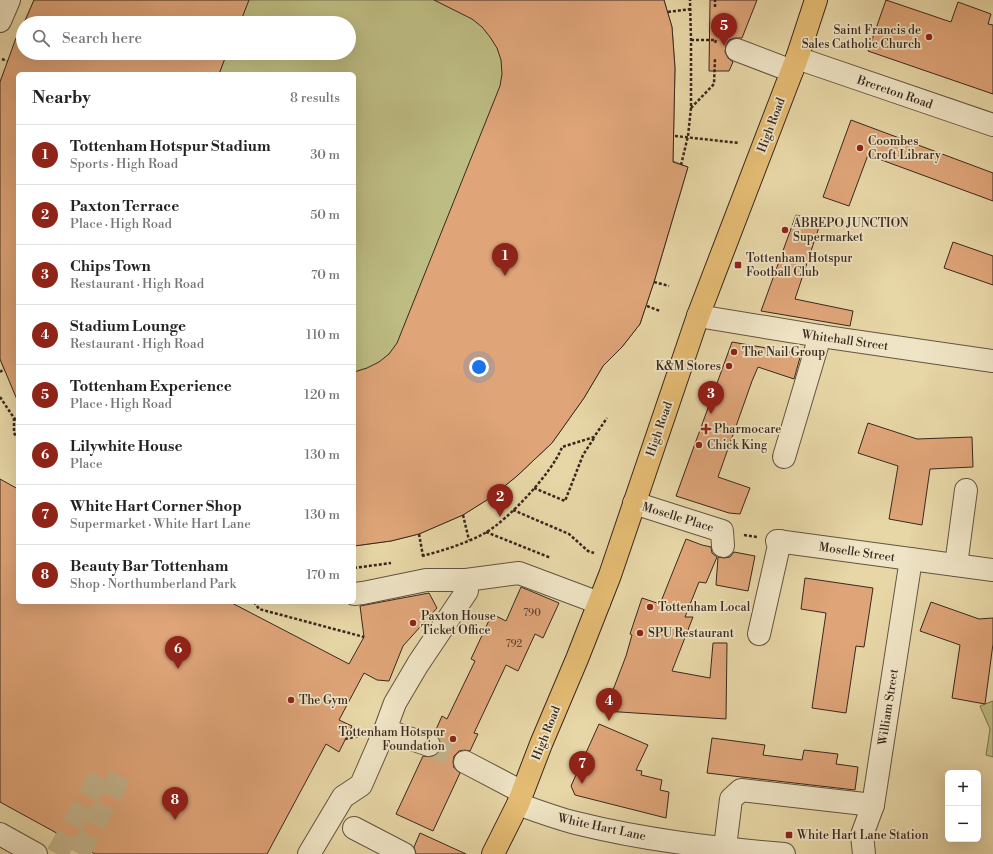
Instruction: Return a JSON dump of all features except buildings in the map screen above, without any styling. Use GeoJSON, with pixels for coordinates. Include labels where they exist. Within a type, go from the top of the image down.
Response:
{"type":"FeatureCollection","features":[{"type":"Feature","properties":{"kind":"main road","name":"High Road"},"geometry":{"type":"LineString","coordinates":[[493,854],[520,798],[578,659],[615,561],[698,316],[795,65],[816,0]]}},
{"type":"Feature","properties":{"kind":"street"},"geometry":{"type":"LineString","coordinates":[[0,21],[9,0]]}},
{"type":"Feature","properties":{"kind":"street","name":"Brereton Road"},"geometry":{"type":"LineString","coordinates":[[737,50],[795,65],[993,125]]}},
{"type":"Feature","properties":{"kind":"street","name":"Whitehall Street"},"geometry":{"type":"LineString","coordinates":[[698,316],[820,336],[993,361]]}},
{"type":"Feature","properties":{"kind":"street"},"geometry":{"type":"LineString","coordinates":[[784,457],[820,336]]}},
{"type":"Feature","properties":{"kind":"street"},"geometry":{"type":"LineString","coordinates":[[956,565],[966,490]]}},
{"type":"Feature","properties":{"kind":"street","name":"Moselle Place"},"geometry":{"type":"LineString","coordinates":[[634,503],[723,539]]}},
{"type":"Feature","properties":{"kind":"street"},"geometry":{"type":"LineString","coordinates":[[759,634],[778,541]]}},
{"type":"Feature","properties":{"kind":"street","name":"Moselle Street"},"geometry":{"type":"LineString","coordinates":[[778,541],[993,570]]}},
{"type":"Feature","properties":{"kind":"street","name":"William Street"},"geometry":{"type":"LineString","coordinates":[[864,854],[862,835],[873,805],[911,559]]}},
{"type":"Feature","properties":{"kind":"street"},"geometry":{"type":"LineString","coordinates":[[356,594],[426,580],[466,580],[519,573],[599,603]]}},
{"type":"Feature","properties":{"kind":"street"},"geometry":{"type":"LineString","coordinates":[[309,854],[343,797],[361,785],[395,703],[418,664],[466,591],[466,580]]}},
{"type":"Feature","properties":{"kind":"street"},"geometry":{"type":"LineString","coordinates":[[385,730],[429,745]]}},
{"type":"Feature","properties":{"kind":"street","name":"White Hart Lane"},"geometry":{"type":"LineString","coordinates":[[465,762],[520,798],[576,823],[647,846],[701,846],[784,854]]}},
{"type":"Feature","properties":{"kind":"street"},"geometry":{"type":"LineString","coordinates":[[725,848],[731,799],[741,790],[873,805]]}},
{"type":"Feature","properties":{"kind":"street"},"geometry":{"type":"LineString","coordinates":[[354,828],[404,854]]}},
{"type":"Feature","properties":{"kind":"street"},"geometry":{"type":"LineString","coordinates":[[0,834],[36,854]]}},
{"type":"Feature","properties":{"kind":"path"},"geometry":{"type":"LineString","coordinates":[[680,165],[688,136],[691,108],[690,0]]}},
{"type":"Feature","properties":{"kind":"path"},"geometry":{"type":"LineString","coordinates":[[715,0],[715,7]]}},
{"type":"Feature","properties":{"kind":"path"},"geometry":{"type":"LineString","coordinates":[[668,12],[691,9]]}},
{"type":"Feature","properties":{"kind":"path"},"geometry":{"type":"LineString","coordinates":[[691,40],[716,40],[716,48]]}},
{"type":"Feature","properties":{"kind":"path"},"geometry":{"type":"LineString","coordinates":[[691,108],[714,84],[715,55]]}},
{"type":"Feature","properties":{"kind":"path"},"geometry":{"type":"LineString","coordinates":[[2,59],[7,61]]}},
{"type":"Feature","properties":{"kind":"path"},"geometry":{"type":"LineString","coordinates":[[675,136],[688,136],[739,143]]}},
{"type":"Feature","properties":{"kind":"path"},"geometry":{"type":"LineString","coordinates":[[654,282],[669,286]]}},
{"type":"Feature","properties":{"kind":"path"},"geometry":{"type":"LineString","coordinates":[[647,306],[660,310]]}},
{"type":"Feature","properties":{"kind":"path"},"geometry":{"type":"LineString","coordinates":[[0,372],[4,369]]}},
{"type":"Feature","properties":{"kind":"path"},"geometry":{"type":"LineString","coordinates":[[0,397],[14,418],[14,433],[16,436]]}},
{"type":"Feature","properties":{"kind":"path"},"geometry":{"type":"LineString","coordinates":[[534,488],[564,501],[583,455],[607,418]]}},
{"type":"Feature","properties":{"kind":"path"},"geometry":{"type":"LineString","coordinates":[[416,557],[469,540],[486,532],[514,510],[534,488],[558,458],[562,447],[594,437]]}},
{"type":"Feature","properties":{"kind":"path"},"geometry":{"type":"LineString","coordinates":[[514,510],[568,534],[588,551],[594,553]]}},
{"type":"Feature","properties":{"kind":"path"},"geometry":{"type":"LineString","coordinates":[[463,515],[469,540]]}},
{"type":"Feature","properties":{"kind":"path"},"geometry":{"type":"LineString","coordinates":[[486,532],[551,558]]}},
{"type":"Feature","properties":{"kind":"path"},"geometry":{"type":"LineString","coordinates":[[419,534],[423,556]]}},
{"type":"Feature","properties":{"kind":"path"},"geometry":{"type":"LineString","coordinates":[[723,539],[778,541]]}},
{"type":"Feature","properties":{"kind":"path"},"geometry":{"type":"LineString","coordinates":[[356,568],[397,561]]}},
{"type":"Feature","properties":{"kind":"path"},"geometry":{"type":"LineString","coordinates":[[255,604],[258,609],[364,637]]}},
{"type":"Feature","properties":{"kind":"shaded area"},"geometry":{"type":"Polygon","coordinates":[[[34,0],[664,0],[672,27],[675,68],[673,161],[688,167],[640,324],[622,347],[603,366],[584,398],[552,443],[517,476],[490,498],[463,515],[419,534],[391,541],[356,546],[356,72],[16,72],[16,388],[4,369],[0,359],[0,82],[16,42],[16,60],[356,60],[356,16],[27,16],[34,0]]]}},
{"type":"Feature","properties":{"kind":"shaded area"},"geometry":{"type":"Polygon","coordinates":[[[993,701],[993,757],[986,755],[990,729],[980,706],[993,701]]]}},
{"type":"Feature","properties":{"kind":"tunnel"},"geometry":{"type":"LineString","coordinates":[[429,745],[465,762]]}},
{"type":"Feature","properties":{"kind":"tunnel"},"geometry":{"type":"LineString","coordinates":[[57,854],[105,767]]}},
{"type":"Feature","properties":{"kind":"tunnel"},"geometry":{"type":"LineString","coordinates":[[79,854],[121,775]]}},
{"type":"Feature","properties":{"kind":"place","name":"Saint Francis de Sales Catholic Church"},"geometry":{"type":"Point","coordinates":[929,37]}},
{"type":"Feature","properties":{"kind":"place","name":"Tottenham Experience"},"geometry":{"type":"Point","coordinates":[724,46]}},
{"type":"Feature","properties":{"kind":"place","name":"Coombes Croft Library"},"geometry":{"type":"Point","coordinates":[860,148]}},
{"type":"Feature","properties":{"kind":"place","name":"ABREPO JUNCTION Supermarket"},"geometry":{"type":"Point","coordinates":[785,230]}},
{"type":"Feature","properties":{"kind":"place","name":"Tottenham Hotspur Football Club"},"geometry":{"type":"Point","coordinates":[738,265]}},
{"type":"Feature","properties":{"kind":"place","name":"Tottenham Hotspur Stadium"},"geometry":{"type":"Point","coordinates":[505,276]}},
{"type":"Feature","properties":{"kind":"place","name":"The Nail Group"},"geometry":{"type":"Point","coordinates":[734,352]}},
{"type":"Feature","properties":{"kind":"place","name":"K&M Stores"},"geometry":{"type":"Point","coordinates":[729,366]}},
{"type":"Feature","properties":{"kind":"place","name":"Chips Town"},"geometry":{"type":"Point","coordinates":[711,414]}},
{"type":"Feature","properties":{"kind":"place","name":"Pharmocare"},"geometry":{"type":"Point","coordinates":[706,429]}},
{"type":"Feature","properties":{"kind":"place","name":"Chick King"},"geometry":{"type":"Point","coordinates":[699,445]}},
{"type":"Feature","properties":{"kind":"place","name":"Paxton Terrace"},"geometry":{"type":"Point","coordinates":[500,517]}},
{"type":"Feature","properties":{"kind":"place","name":"Tottenham Local"},"geometry":{"type":"Point","coordinates":[650,607]}},
{"type":"Feature","properties":{"kind":"place","name":"Paxton House Ticket Office"},"geometry":{"type":"Point","coordinates":[413,623]}},
{"type":"Feature","properties":{"kind":"place","name":"SPU Restaurant"},"geometry":{"type":"Point","coordinates":[640,633]}},
{"type":"Feature","properties":{"kind":"place","name":"Lilywhite House"},"geometry":{"type":"Point","coordinates":[178,669]}},
{"type":"Feature","properties":{"kind":"place","name":"The Gym"},"geometry":{"type":"Point","coordinates":[291,700]}},
{"type":"Feature","properties":{"kind":"place","name":"Stadium Lounge"},"geometry":{"type":"Point","coordinates":[609,721]}},
{"type":"Feature","properties":{"kind":"place","name":"Tottenham Hotspur Foundation"},"geometry":{"type":"Point","coordinates":[453,739]}},
{"type":"Feature","properties":{"kind":"place","name":"White Hart Corner Shop"},"geometry":{"type":"Point","coordinates":[582,784]}},
{"type":"Feature","properties":{"kind":"place","name":"Beauty Bar Tottenham"},"geometry":{"type":"Point","coordinates":[175,820]}},
{"type":"Feature","properties":{"kind":"place","name":"White Hart Lane Station"},"geometry":{"type":"Point","coordinates":[789,835]}}]}
